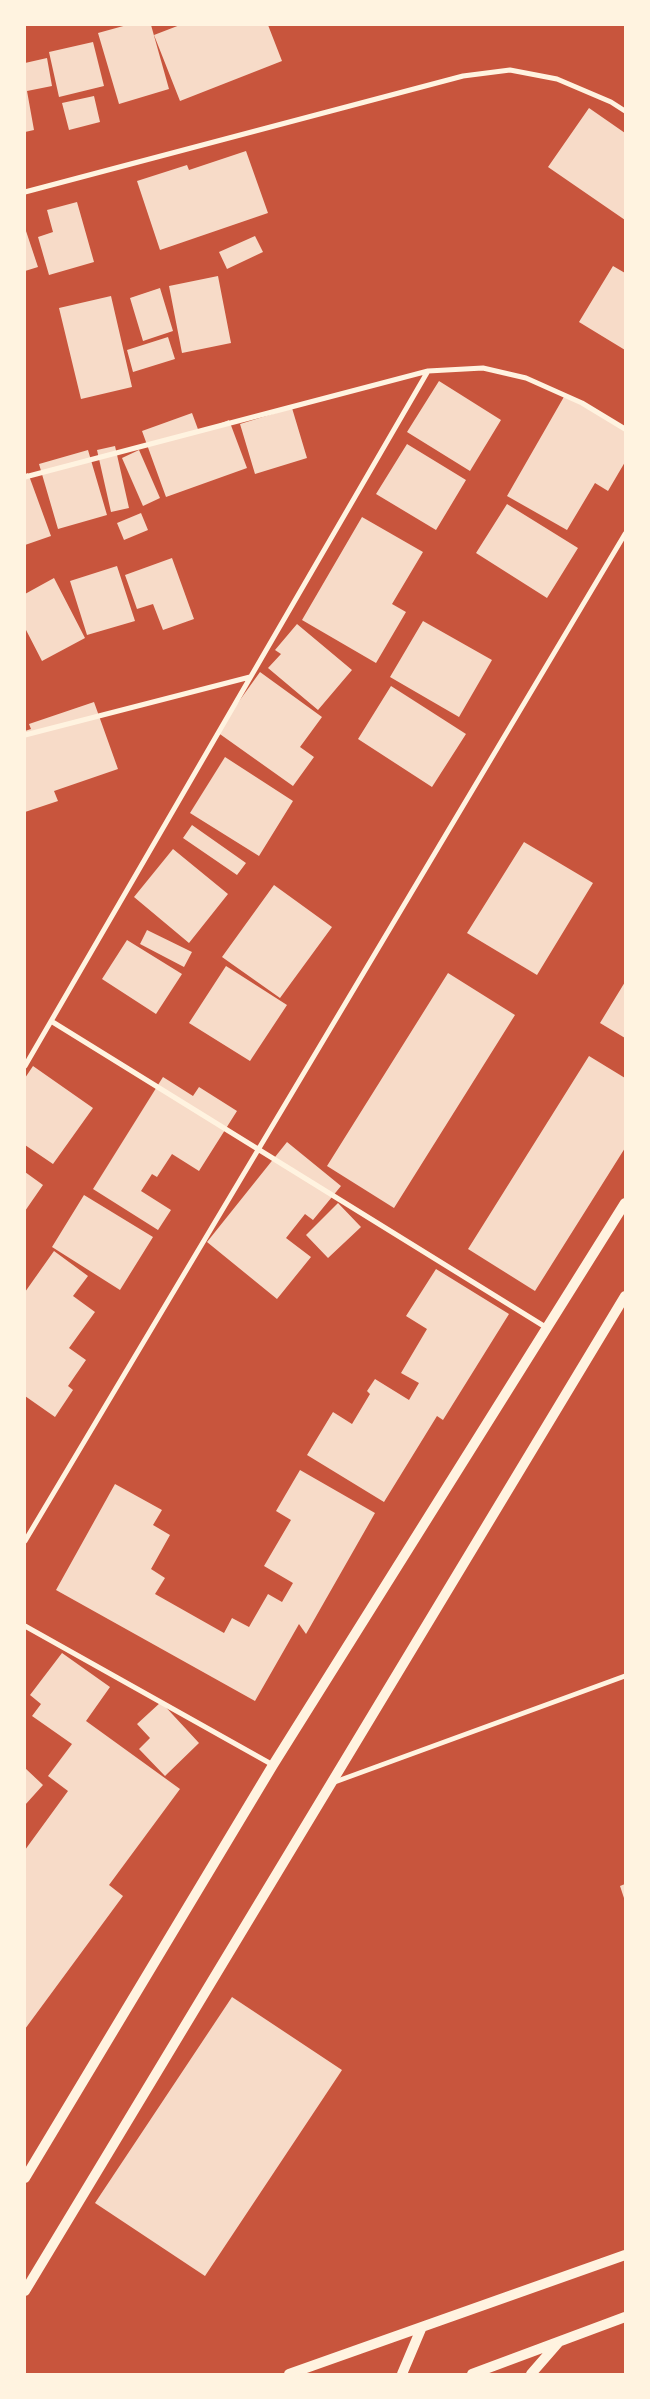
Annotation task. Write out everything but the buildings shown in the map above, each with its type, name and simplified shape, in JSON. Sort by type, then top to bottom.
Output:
[{"type":"main road","points":[[25,2178],[273,1765],[625,1203]]},
{"type":"main road","points":[[25,2291],[625,1296]]},
{"type":"main road","points":[[289,2374],[421,2329],[625,2255]]},
{"type":"main road","points":[[472,2374],[625,2317]]},
{"type":"main road","points":[[402,2374],[421,2329]]},
{"type":"main road","points":[[530,2374],[560,2340]]},
{"type":"street","points":[[25,192],[463,76],[510,70],[556,78],[625,111]]},
{"type":"street","points":[[25,476],[428,371],[483,368],[526,378],[582,403],[625,429]]},
{"type":"street","points":[[25,1066],[428,371]]},
{"type":"street","points":[[25,1541],[625,534]]},
{"type":"street","points":[[25,735],[250,678]]},
{"type":"street","points":[[51,1021],[547,1328]]},
{"type":"street","points":[[25,1626],[273,1765]]},
{"type":"street","points":[[331,1783],[625,1676]]}]
